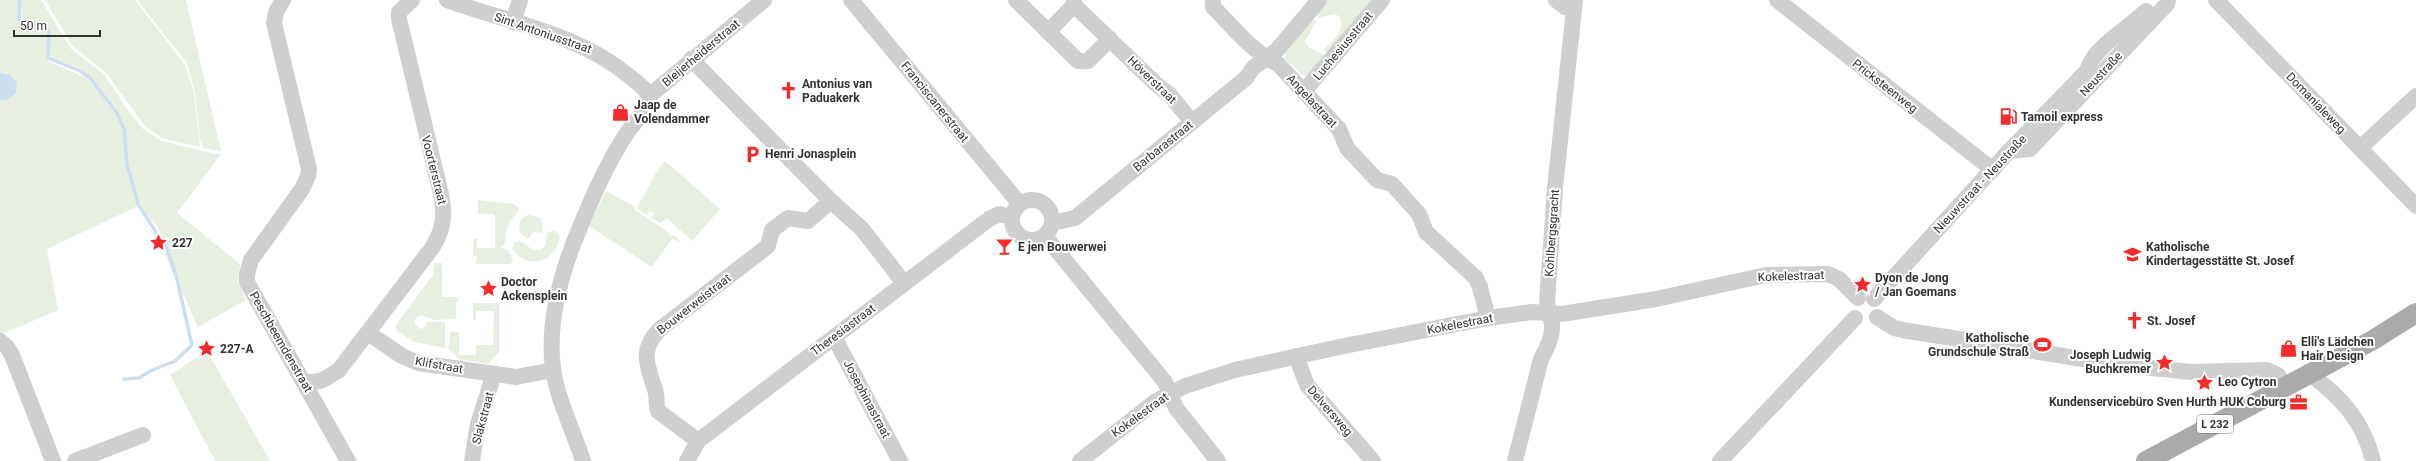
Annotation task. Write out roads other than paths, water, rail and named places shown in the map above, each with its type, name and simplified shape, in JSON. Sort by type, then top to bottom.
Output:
[{"type":"main road","name":"L 232","points":[[2146,461],[2373,340],[2416,313]]},
{"type":"street","name":"Peschbeemdenstraat","points":[[283,0],[276,12],[274,23],[309,169],[308,176],[302,189],[251,260],[247,274],[247,282],[348,461]]},
{"type":"street","name":"Voorterstraat","points":[[303,381],[313,384],[322,382],[339,370],[368,334],[432,248],[438,239],[445,215],[399,19],[399,12],[412,0]]},
{"type":"street","name":"Sint Antoniusstraat","points":[[447,0],[564,38],[599,54],[643,87],[648,97]]},
{"type":"street","points":[[512,22],[520,0]]},
{"type":"street","name":"Bleijerheiderstraat","points":[[554,370],[552,354],[554,327],[561,286],[574,243],[626,134],[645,108],[648,97],[666,83],[691,59],[764,0]]},
{"type":"street","name":"Franciscanerstraat","points":[[851,0],[1015,210]]},
{"type":"street","points":[[1016,0],[1078,61],[1088,60],[1110,39]]},
{"type":"street","name":"Angelastraat","points":[[1212,0],[1213,7],[1250,45],[1268,59],[1278,64],[1304,91],[1339,130],[1347,148],[1377,180],[1392,184],[1419,214],[1426,232],[1476,278],[1480,287],[1488,318]]},
{"type":"street","points":[[1268,59],[1319,0]]},
{"type":"street","name":"Luchesiusstraat","points":[[1304,91],[1382,0]]},
{"type":"street","points":[[1556,0],[1565,7],[1574,4]]},
{"type":"street","name":"Pricksteenweg","points":[[1777,0],[1993,170]]},
{"type":"street","name":"Nieuwstraat - Neustraße","points":[[1866,298],[1993,170],[2009,151],[2087,71],[2089,62],[2119,31],[2131,26],[2157,0]]},
{"type":"street","name":"Neustraße","points":[[2009,151],[2030,149],[2167,4],[2168,0]]},
{"type":"street","name":"Domanialeweg","points":[[2216,0],[2416,206]]},
{"type":"street","name":"Höverstraat","points":[[1048,32],[1074,2],[1156,84],[1170,95],[1192,122]]},
{"type":"street","name":"Kohlbergsgracht","points":[[1515,461],[1541,359],[1546,350],[1552,325],[1548,313],[1555,188],[1574,4]]},
{"type":"street","points":[[691,59],[831,202],[862,229],[904,284]]},
{"type":"street","name":"Barbarastraat","points":[[1049,229],[1076,218],[1246,78],[1253,68],[1268,59]]},
{"type":"street","points":[[2360,148],[2416,96]]},
{"type":"street","points":[[1049,229],[1035,241],[1025,239],[1013,227],[1015,210],[1024,200],[1036,200],[1050,211],[1049,229],[1165,382],[1176,408],[1218,461]]},
{"type":"street","name":"Bouwerweistraat","points":[[698,441],[658,411],[658,400],[646,359],[649,342],[660,329],[768,246],[772,230],[788,218],[808,221],[831,202]]},
{"type":"street","name":"Theresiastraat","points":[[687,461],[698,441],[993,216],[1015,210]]},
{"type":"street","name":"Kokelestraat","points":[[1080,461],[1156,400],[1170,392],[1212,376],[1296,356],[1488,318],[1532,312],[1562,314],[1656,299],[1766,275],[1828,274],[1839,279],[1866,298]]},
{"type":"street","points":[[1866,298],[1879,306],[1877,316],[1872,321],[1866,323],[1854,318],[1852,306],[1866,298]]},
{"type":"street","points":[[1877,316],[1894,328],[1902,330],[2114,364],[2191,372],[2267,370],[2278,375],[2284,387]]},
{"type":"street","points":[[1718,460],[1854,318]]},
{"type":"street","name":"Klifstraat","points":[[368,334],[402,356],[418,363],[494,374]]},
{"type":"street","name":"Josephinastraat","points":[[834,337],[900,461]]},
{"type":"street","points":[[1,341],[12,355],[53,461]]},
{"type":"street","name":"Delversweg","points":[[1296,356],[1307,385],[1373,461]]},
{"type":"street","points":[[494,374],[516,377],[554,370],[557,388],[583,461]]},
{"type":"street","name":"Slakstraat","points":[[472,461],[478,424],[494,374]]},
{"type":"street","points":[[2310,374],[2335,394],[2356,417],[2373,461]]},
{"type":"street","points":[[75,461],[143,435]]},
{"type":"water","points":[[0,73],[10,75],[17,83],[16,93],[7,100],[0,100]]},
{"type":"waterway","points":[[20,0],[19,18],[22,24],[49,31],[48,58],[80,71],[89,77],[116,111],[124,129],[127,165],[139,206],[167,249],[177,279],[192,345],[175,361],[150,371],[139,378],[124,379]]},
{"type":"place","name":"Antonius van Paduakerk","points":[[789,91]]},
{"type":"place","name":"Jaap de Volendammer","points":[[621,112]]},
{"type":"place","name":"Tamoil express","points":[[2008,117]]},
{"type":"place","name":"Henri Jonasplein","points":[[752,154]]},
{"type":"place","name":"227","points":[[159,243]]},
{"type":"place","name":"E jen Bouwerwei","points":[[1005,247]]},
{"type":"place","name":"Katholische Kindertagesstätte St. Josef","points":[[2133,254]]},
{"type":"place","name":"Dyon de Jong / Jan Goemans","points":[[1862,285]]},
{"type":"place","name":"Doctor Ackensplein","points":[[488,289]]},
{"type":"place","name":"St. Josef","points":[[2134,321]]},
{"type":"place","name":"Katholische Grundschule Straß","points":[[2042,345]]},
{"type":"place","name":"227-A","points":[[207,349]]},
{"type":"place","name":"Elli's Lädchen Hair Design","points":[[2288,349]]},
{"type":"place","name":"Joseph Ludwig Buchkremer","points":[[2164,362]]},
{"type":"place","name":"Leo Cytron","points":[[2205,382]]},
{"type":"place","name":"Kundenservicebüro Sven Hurth HUK Coburg","points":[[2299,402]]}]
